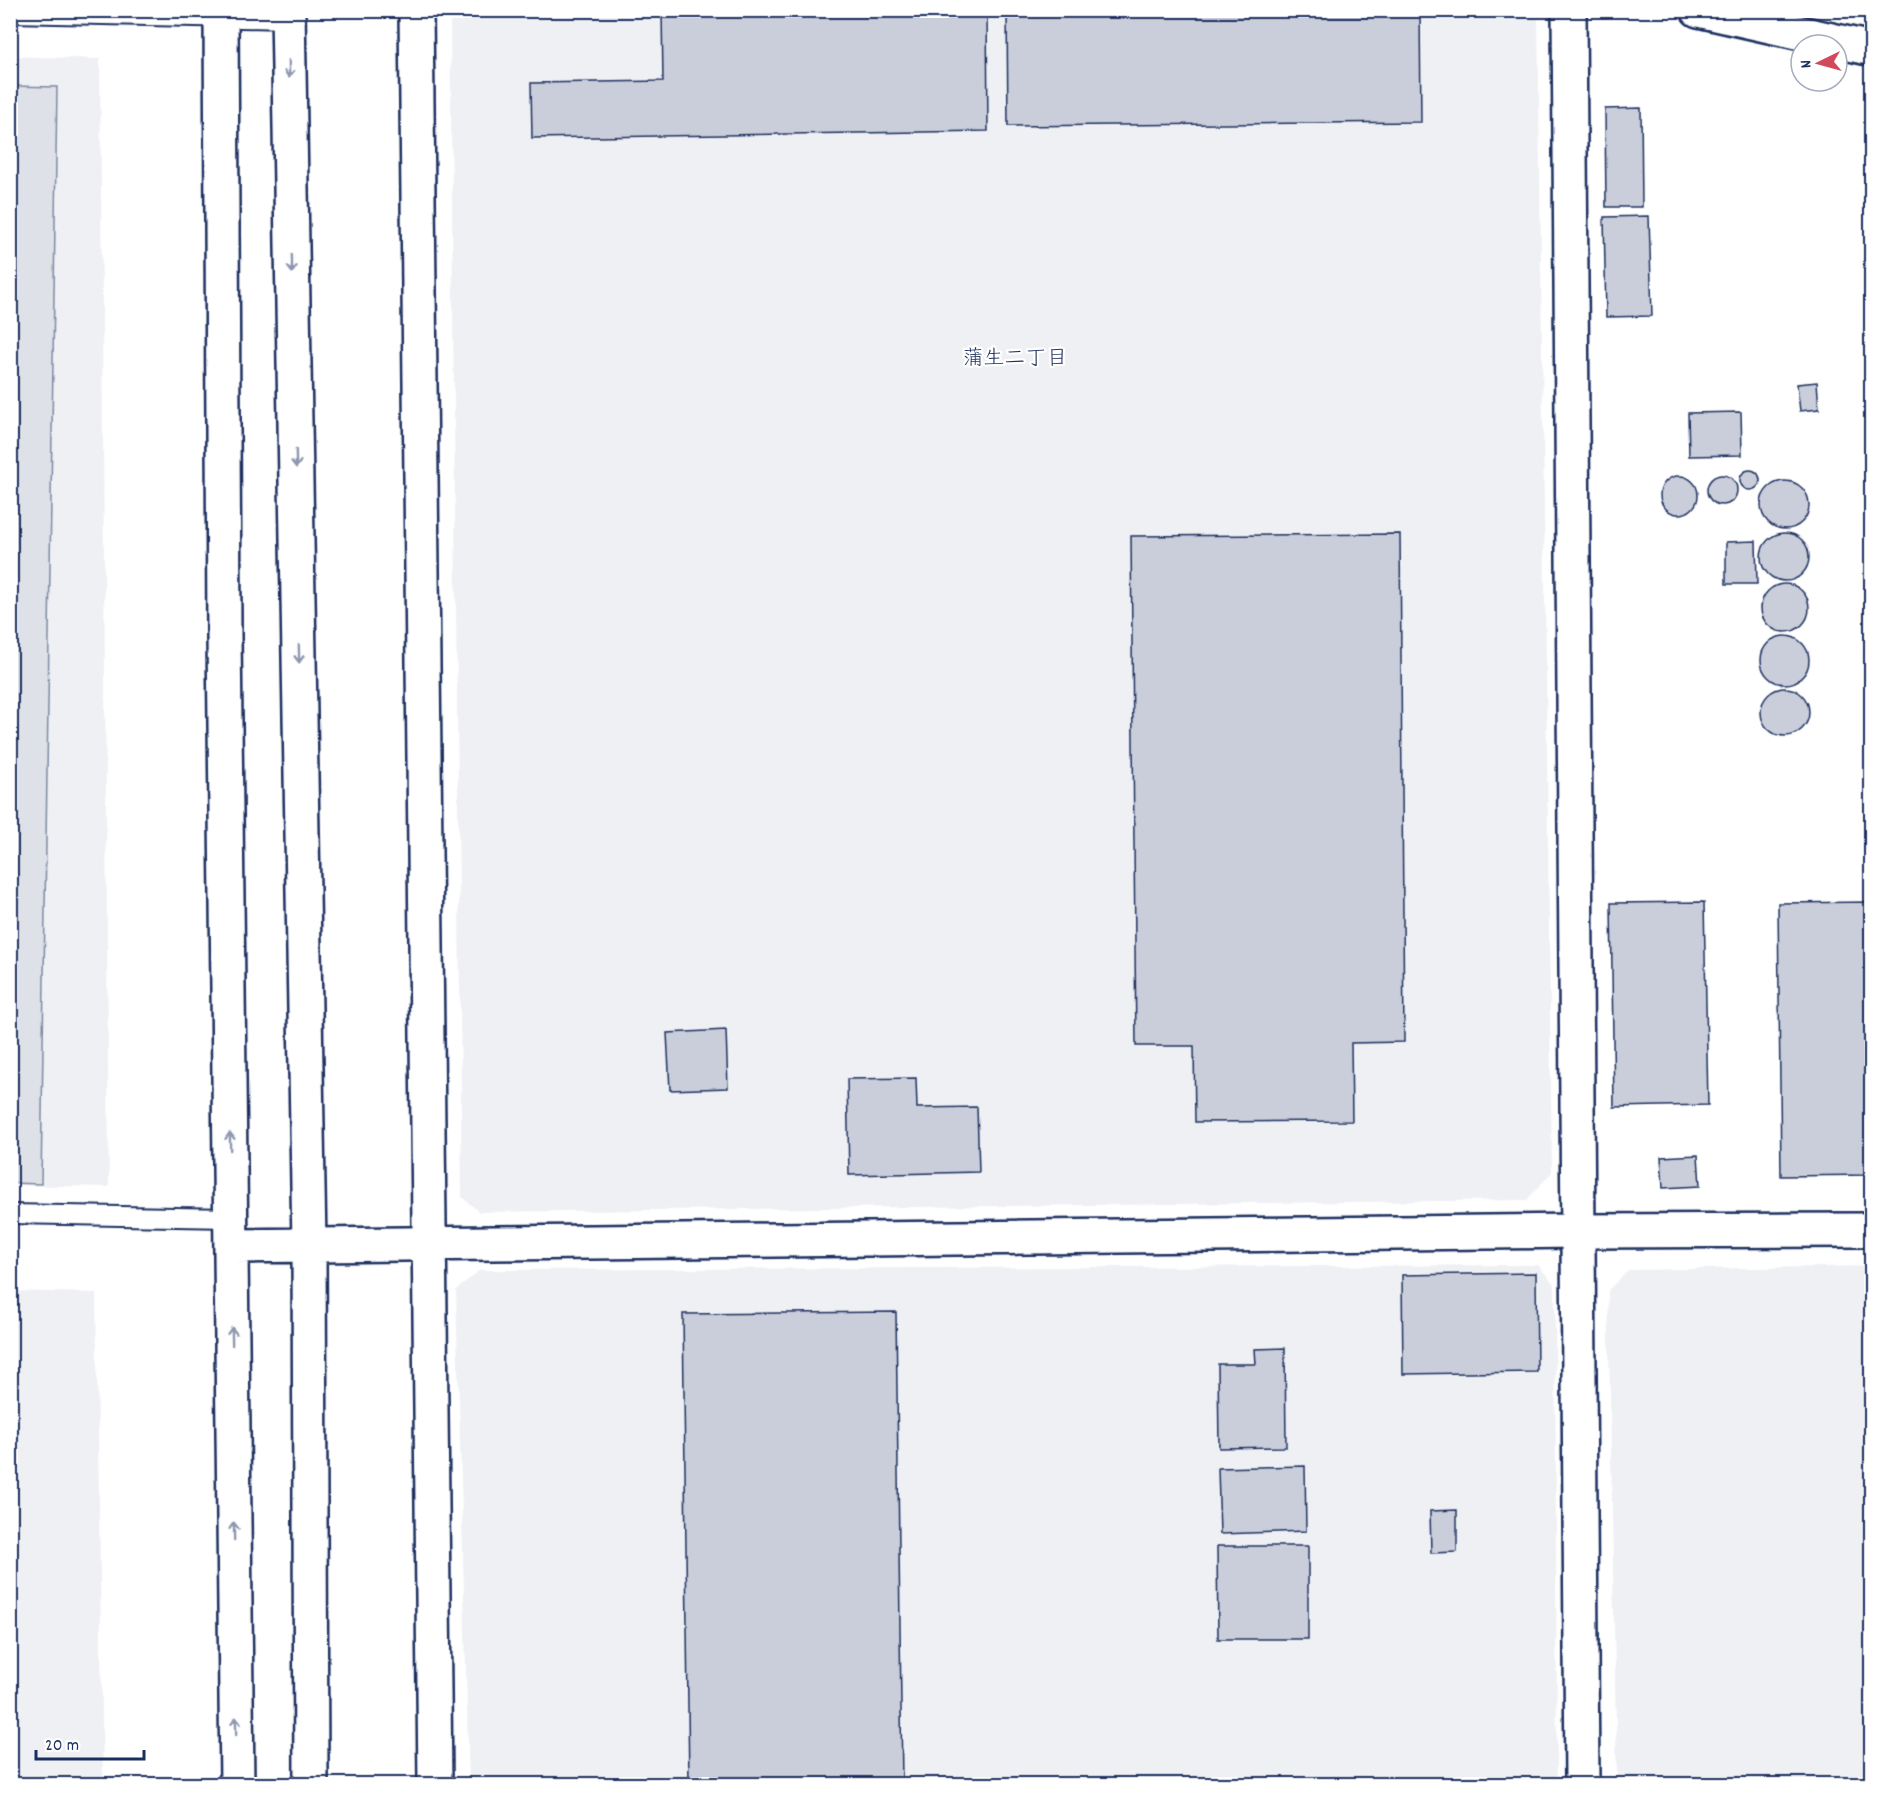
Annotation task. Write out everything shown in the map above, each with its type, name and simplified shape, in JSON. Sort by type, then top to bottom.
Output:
[{"type":"street","points":[[416,10],[435,1785]]},
{"type":"street","points":[[1569,10],[1582,1785]]},
{"type":"street","points":[[1698,10],[1872,48]]},
{"type":"street","points":[[221,14],[224,635],[237,1785]]},
{"type":"street","points":[[288,15],[309,1245],[311,1785]]},
{"type":"street","points":[[231,1232],[309,1245],[430,1242],[1872,1230]]},
{"type":"lane","points":[[10,13],[288,15]]},
{"type":"lane","points":[[10,1214],[231,1232]]},
{"type":"shaded area","points":[[450,11],[1538,11],[1552,1172],[1527,1200],[479,1212],[462,1197]]},
{"type":"shaded area","points":[[11,56],[100,59],[109,1187],[11,1185]]},
{"type":"shaded area","points":[[10,86],[57,87],[41,1184],[10,1183]]},
{"type":"shaded area","points":[[1538,1265],[1555,1285],[1557,1784],[469,1784],[456,1290],[480,1270]]},
{"type":"shaded area","points":[[1871,1266],[1871,1784],[1617,1784],[1608,1290],[1629,1270]]},
{"type":"shaded area","points":[[11,1291],[96,1293],[103,1784],[11,1784]]},
{"type":"building","points":[[662,10],[987,10],[988,131],[532,138],[531,83],[663,81]]},
{"type":"building","points":[[1007,10],[1420,10],[1421,122],[1008,126]]},
{"type":"building","points":[[1641,108],[1642,207],[1606,207],[1605,109]]},
{"type":"building","points":[[1649,216],[1652,316],[1606,317],[1604,217]]},
{"type":"building","points":[[1817,382],[1819,409],[1800,411],[1797,384]]},
{"type":"building","points":[[1741,412],[1742,455],[1689,456],[1688,413]]},
{"type":"building","points":[[1746,470],[1754,470],[1760,476],[1760,484],[1754,490],[1746,490],[1740,484],[1740,476]]},
{"type":"building","points":[[1722,475],[1733,479],[1737,490],[1733,501],[1722,505],[1711,501],[1707,490],[1711,479]]},
{"type":"building","points":[[1679,476],[1693,481],[1698,495],[1693,509],[1679,514],[1665,509],[1660,495],[1665,481]]},
{"type":"building","points":[[1780,481],[1790,481],[1802,488],[1809,500],[1809,510],[1802,522],[1790,529],[1780,529],[1765,518],[1761,510],[1761,500],[1772,485]]},
{"type":"building","points":[[1780,533],[1790,533],[1802,540],[1809,552],[1809,562],[1802,574],[1790,581],[1780,581],[1765,570],[1761,562],[1761,552],[1772,537]]},
{"type":"building","points":[[1400,534],[1404,1042],[1351,1043],[1352,1121],[1195,1122],[1194,1046],[1136,1046],[1131,536]]},
{"type":"building","points":[[1756,541],[1757,584],[1726,584],[1726,542]]},
{"type":"building","points":[[1780,584],[1790,584],[1802,591],[1809,603],[1809,613],[1802,625],[1790,632],[1780,632],[1765,621],[1761,613],[1761,603],[1772,588]]},
{"type":"building","points":[[1780,636],[1790,636],[1802,643],[1809,655],[1809,665],[1802,677],[1790,684],[1780,684],[1765,673],[1761,665],[1761,655],[1772,640]]},
{"type":"building","points":[[1780,688],[1790,688],[1802,695],[1809,707],[1809,717],[1802,729],[1790,736],[1780,736],[1765,725],[1761,717],[1761,707],[1772,692]]},
{"type":"building","points":[[1704,902],[1708,1105],[1614,1107],[1611,903]]},
{"type":"building","points":[[1872,902],[1872,1175],[1781,1176],[1778,903]]},
{"type":"building","points":[[726,1030],[728,1088],[670,1090],[667,1033]]},
{"type":"building","points":[[916,1078],[917,1108],[977,1107],[979,1172],[849,1175],[847,1079]]},
{"type":"building","points":[[1698,1155],[1700,1186],[1663,1188],[1661,1157]]},
{"type":"building","points":[[1536,1273],[1537,1372],[1403,1374],[1402,1275]]},
{"type":"building","points":[[896,1312],[902,1784],[689,1784],[683,1314]]},
{"type":"building","points":[[1285,1348],[1286,1447],[1219,1448],[1218,1364],[1256,1364],[1255,1349]]},
{"type":"building","points":[[1305,1466],[1306,1531],[1220,1534],[1218,1468]]},
{"type":"building","points":[[1457,1510],[1457,1552],[1431,1553],[1430,1511]]},
{"type":"building","points":[[1217,1546],[1308,1546],[1308,1639],[1218,1639]]},
{"type":"district","name":"蒲生二丁目","points":[[1015,357]]}]
